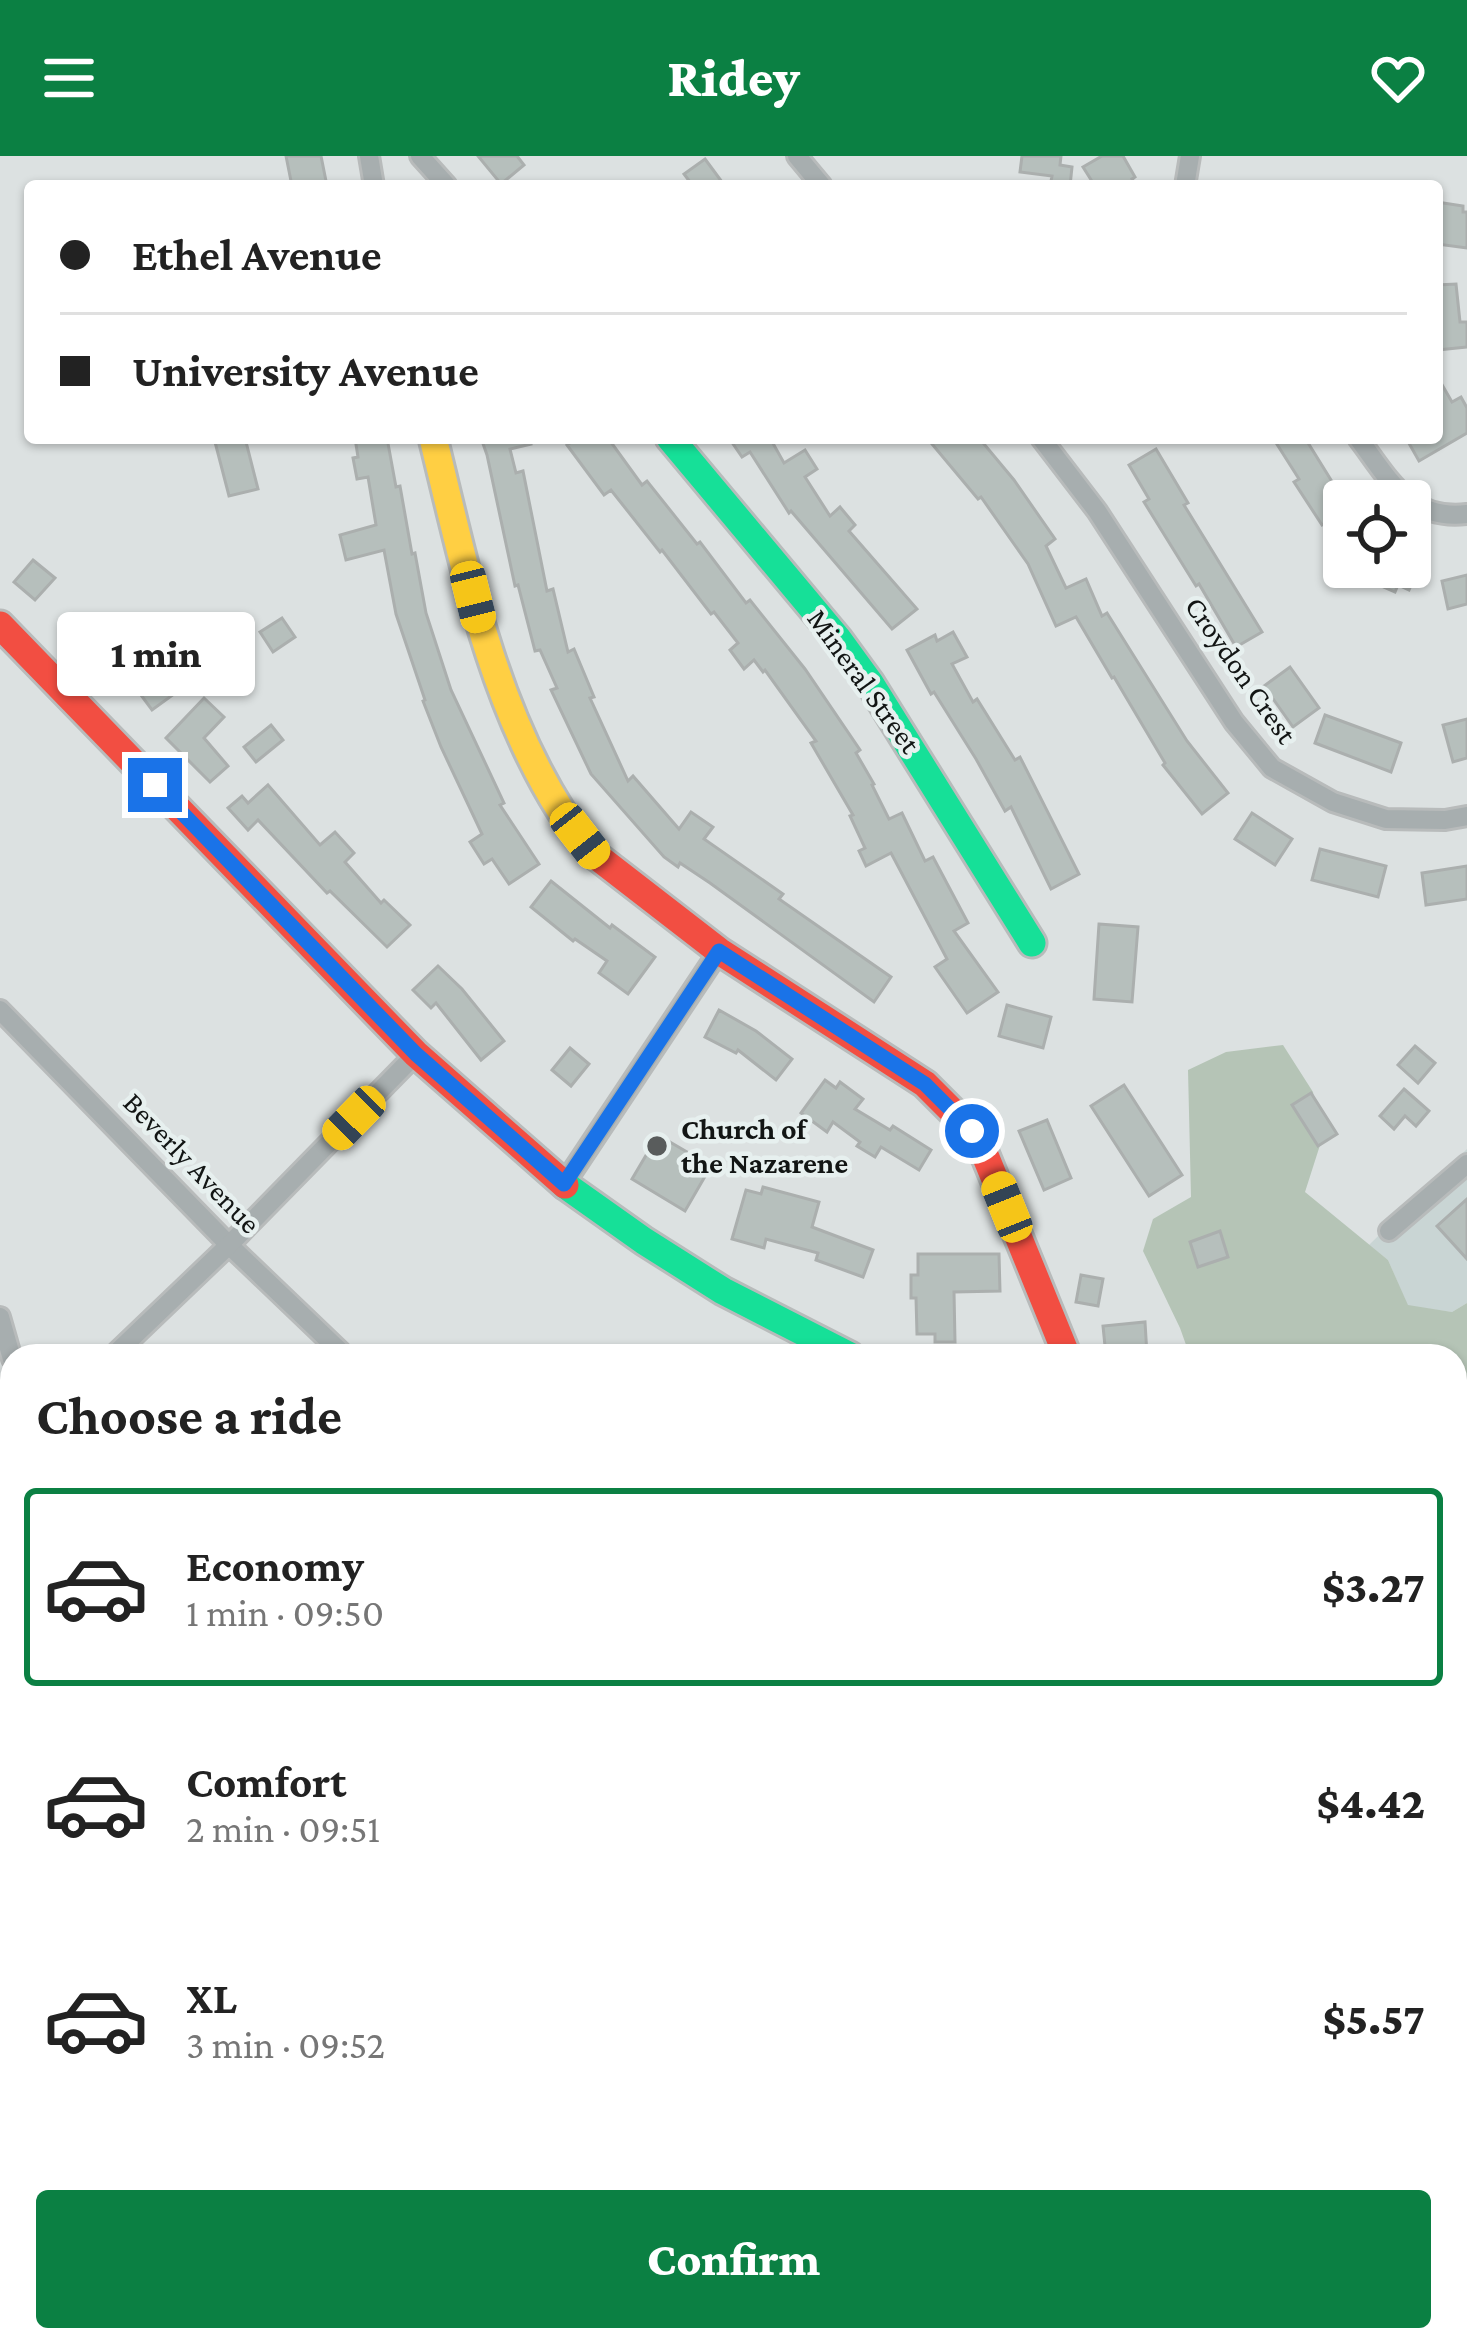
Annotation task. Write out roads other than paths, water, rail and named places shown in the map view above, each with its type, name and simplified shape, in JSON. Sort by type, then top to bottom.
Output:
[{"type":"street","points":[[420,156],[442,180]]},
{"type":"street","points":[[797,156],[817,180]]},
{"type":"street","points":[[435,444],[483,637],[532,759],[562,813],[598,859],[719,951],[925,1084],[972,1131],[1062,1344]]},
{"type":"street","name":"Mineral Street","points":[[675,444],[838,638],[902,730],[1032,943]]},
{"type":"street","name":"Croydon Crest","points":[[1046,444],[1097,511],[1234,722],[1272,768],[1334,802],[1386,819],[1467,816]]},
{"type":"street","points":[[1362,444],[1401,496],[1442,517],[1467,514]]},
{"type":"street","points":[[0,626],[416,1054],[564,1184],[723,1291],[827,1344]]},
{"type":"street","points":[[564,1184],[719,951]]},
{"type":"street","name":"Beverly Avenue","points":[[0,1010],[332,1344]]},
{"type":"street","points":[[126,1344],[416,1054]]},
{"type":"street","points":[[1389,1232],[1467,1164]]},
{"type":"place","name":"Church of the Nazarene","points":[[657,1146]]}]
